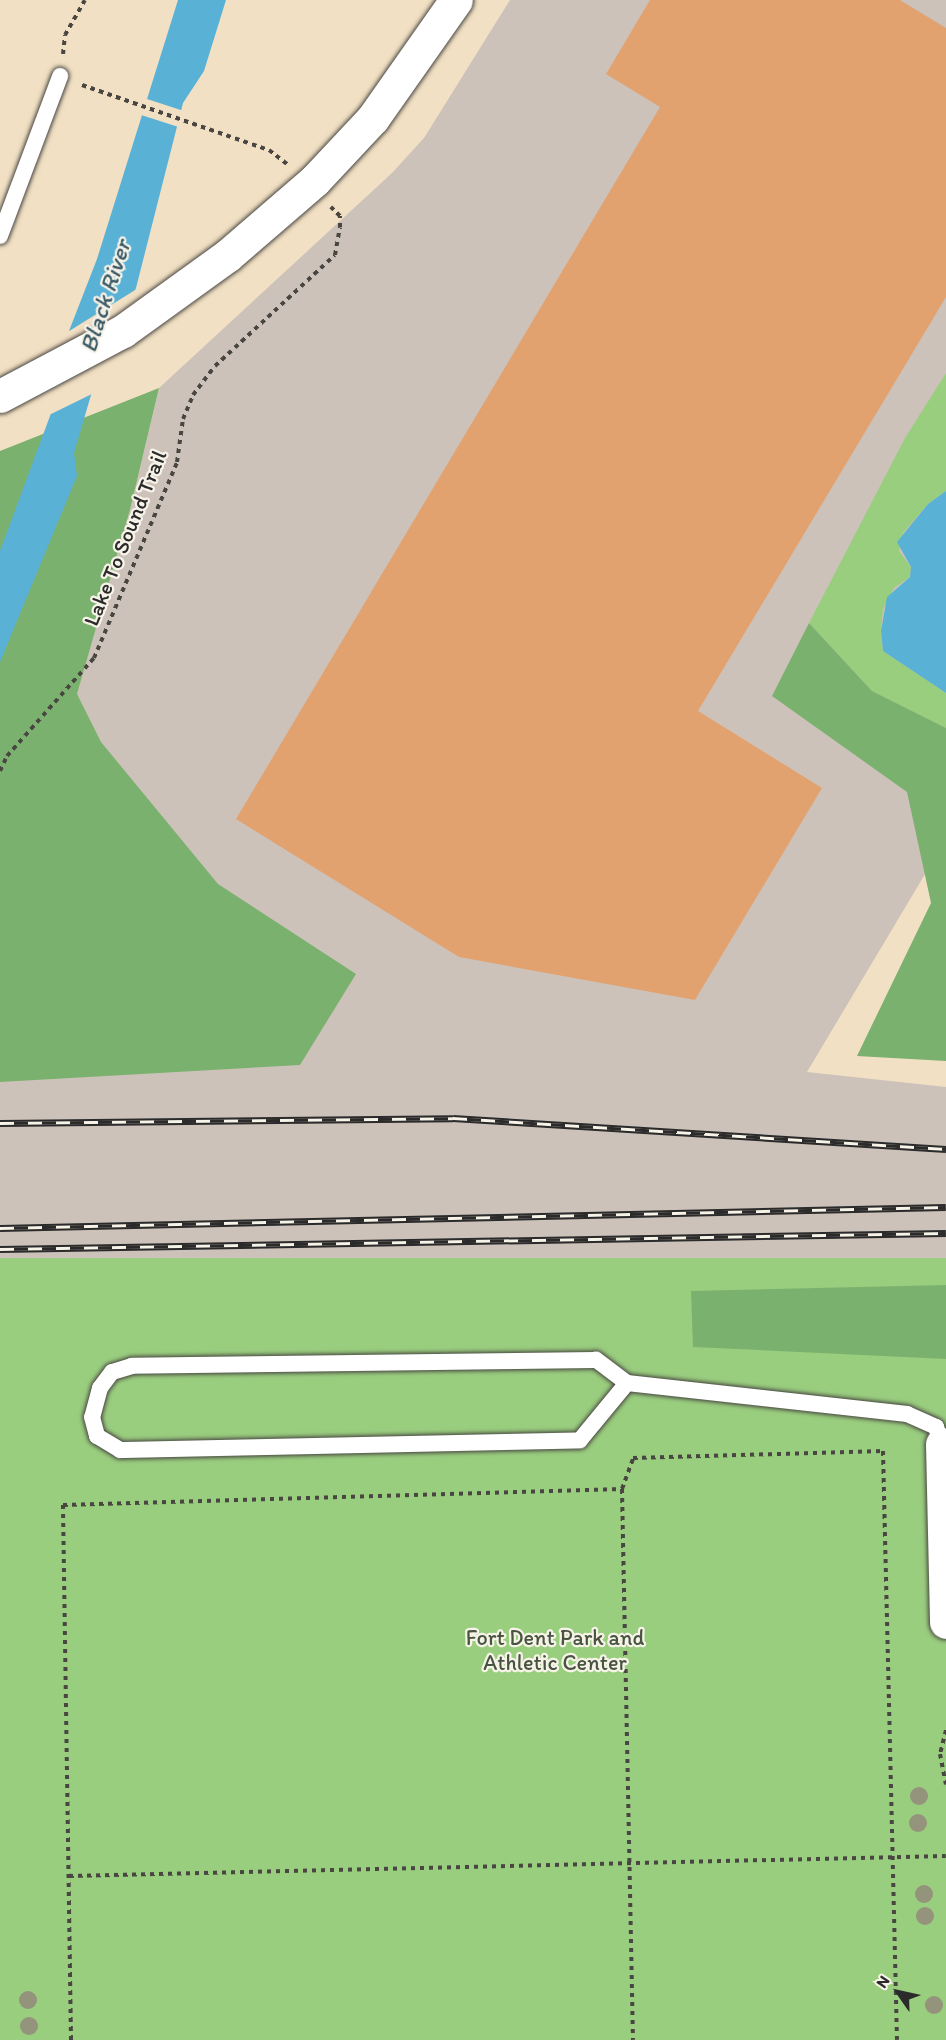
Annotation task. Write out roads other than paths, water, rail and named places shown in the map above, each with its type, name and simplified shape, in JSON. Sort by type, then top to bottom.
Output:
[{"type":"street","points":[[0,396],[83,354],[180,292],[315,180],[366,126],[456,0]]},
{"type":"street","points":[[942,1444],[946,1622]]},
{"type":"lane","points":[[0,236],[60,76]]},
{"type":"lane","points":[[627,1383],[580,1440],[120,1450],[97,1437],[92,1417],[100,1388],[112,1372],[132,1366],[596,1360],[627,1383],[907,1414],[936,1427],[942,1444]]},
{"type":"water","name":"Black River","points":[[178,0],[226,0],[204,71],[183,103],[136,288],[91,395],[74,453],[77,476],[0,662],[0,551],[50,416],[69,331],[97,259]]},
{"type":"water","points":[[946,491],[946,693],[883,651],[881,631],[887,597],[910,577],[911,567],[897,542],[928,504]]},
{"type":"railway","points":[[0,1123],[453,1118],[946,1149]]},
{"type":"railway","points":[[0,1228],[946,1207]]},
{"type":"railway","points":[[0,1249],[946,1233]]},
{"type":"park label","name":"Fort Dent Park and Athletic Center","points":[[555,1650]]}]
